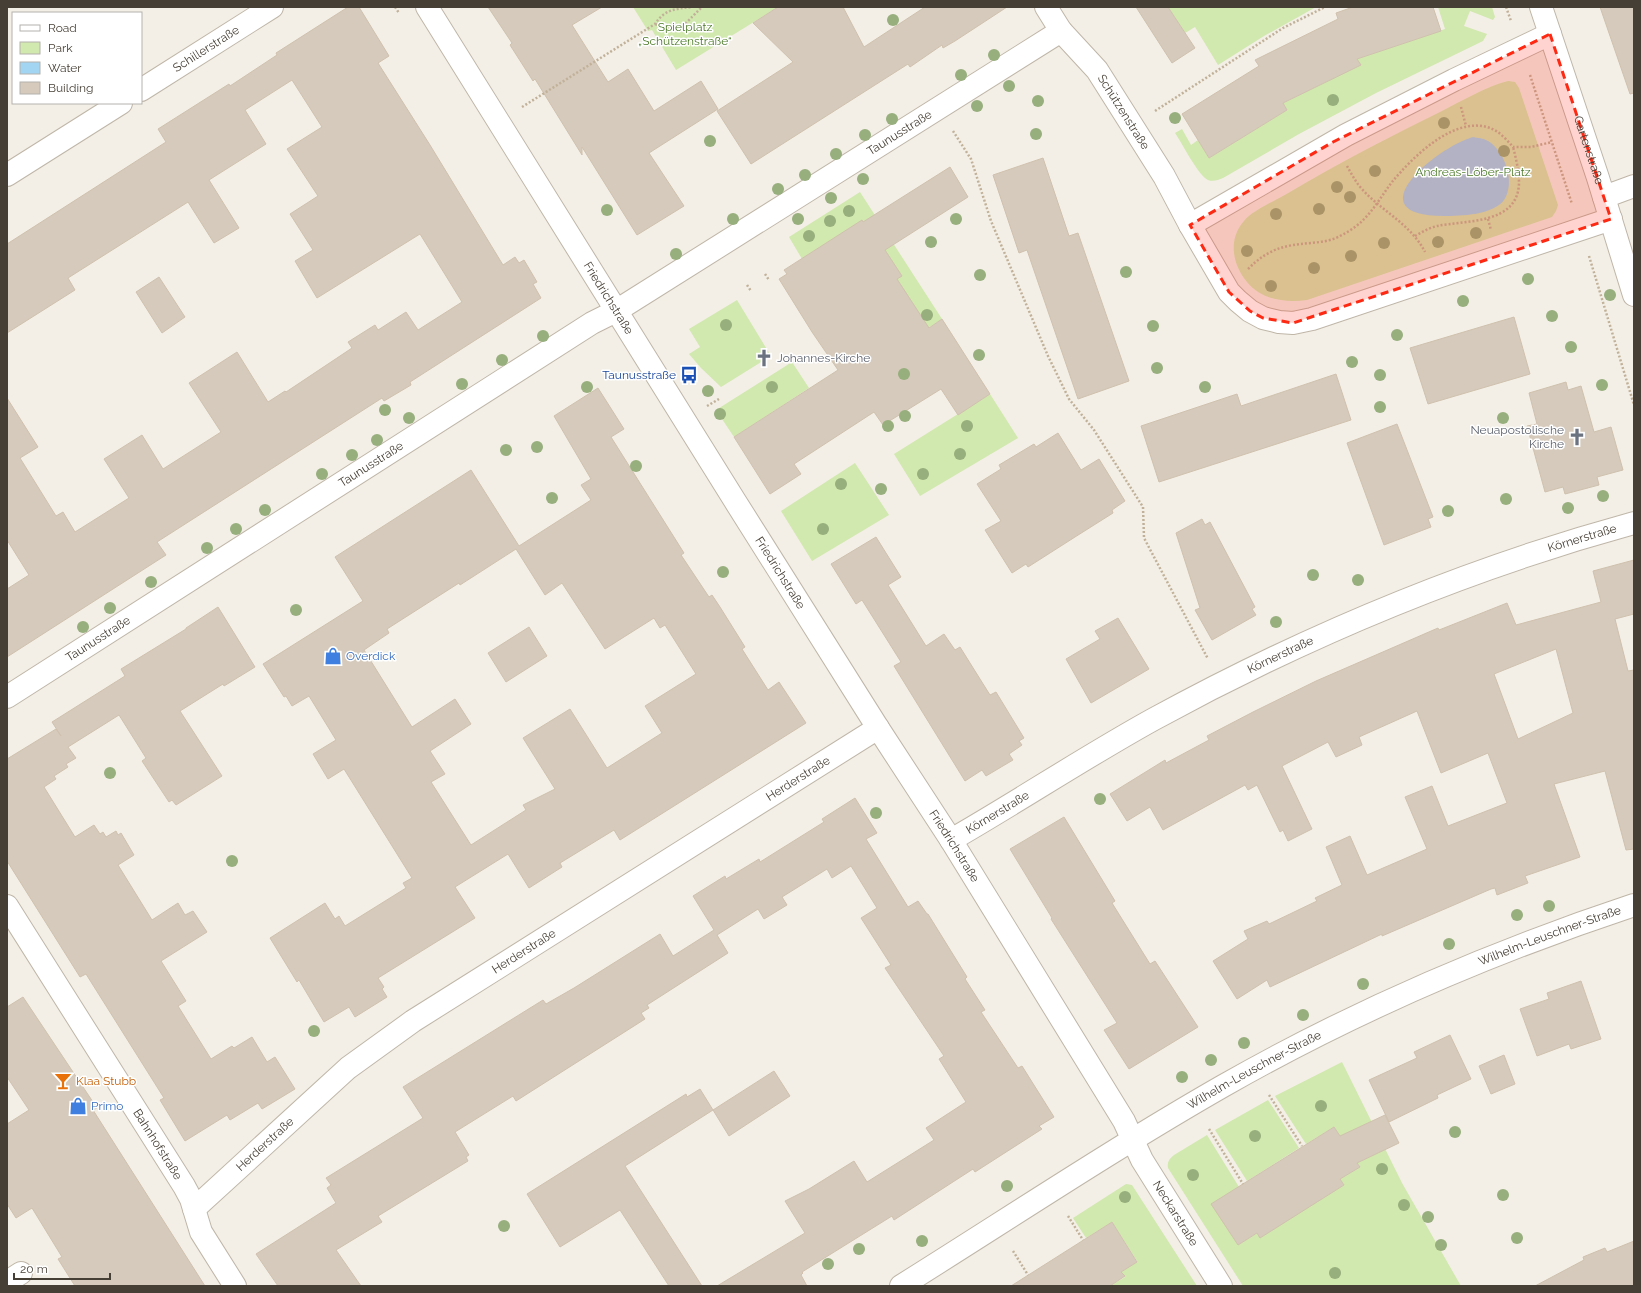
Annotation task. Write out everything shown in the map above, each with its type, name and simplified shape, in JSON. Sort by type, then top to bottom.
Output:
[{"type":"street","name":"Schillerstraße","points":[[142,89],[272,7]]},
{"type":"street","name":"Friedrichstraße","points":[[426,7],[878,728],[951,840],[1124,1121],[1133,1140]]},
{"type":"street","name":"Schützenstraße","points":[[1046,7],[1061,31],[1097,70],[1164,176],[1190,225]]},
{"type":"street","name":"Gartenstraße","points":[[1541,7],[1604,197],[1634,295]]},
{"type":"street","name":"Taunusstraße","points":[[7,697],[592,323],[616,311],[1061,31]]},
{"type":"street","points":[[1550,34],[1339,138],[1190,225],[1229,292],[1238,301],[1250,311],[1263,318],[1279,322],[1293,323],[1312,319],[1611,219]]},
{"type":"street","points":[[7,175],[119,104]]},
{"type":"street","points":[[1604,197],[1634,186]]},
{"type":"street","name":"Körnerstraße","points":[[951,840],[1080,761],[1234,677],[1303,643],[1374,612],[1484,570],[1544,549],[1634,523]]},
{"type":"street","name":"Herderstraße","points":[[194,1209],[348,1068],[384,1041],[420,1016],[878,728]]},
{"type":"street","name":"Wilhelm-Leuschner-Straße","points":[[901,1286],[1133,1140],[1224,1085],[1328,1030],[1414,990],[1499,954],[1634,905]]},
{"type":"street","name":"Bahnhofstraße","points":[[7,906],[184,1186],[194,1209],[201,1232],[235,1286]]},
{"type":"street","name":"Neckarstraße","points":[[1133,1140],[1142,1160],[1221,1286]]},
{"type":"path","points":[[519,108],[655,24],[661,15],[670,10],[692,7]]},
{"type":"path","points":[[655,24],[671,29],[678,28],[702,7]]},
{"type":"path","points":[[1154,112],[1283,28],[1325,7]]},
{"type":"path","points":[[1506,7],[1509,15]]},
{"type":"path","points":[[1530,74],[1571,202]]},
{"type":"path","points":[[1461,105],[1466,126]]},
{"type":"path","points":[[1246,272],[1255,262],[1276,249],[1292,244],[1336,239],[1363,220],[1402,171],[1430,145],[1443,136],[1466,126],[1479,126],[1490,128],[1507,140],[1513,147],[1519,183],[1512,204],[1505,211],[1488,219],[1437,226],[1426,229],[1415,236]]},
{"type":"path","points":[[952,129],[971,159],[991,221],[1048,356],[1069,400],[1094,430],[1143,507],[1144,538],[1210,664]]},
{"type":"path","points":[[1513,147],[1531,147],[1552,142]]},
{"type":"path","points":[[1346,164],[1361,188],[1415,236],[1428,258]]},
{"type":"path","points":[[1590,259],[1634,405]]},
{"type":"path","points":[[765,274],[769,280]]},
{"type":"path","points":[[747,285],[751,291]]},
{"type":"path","points":[[707,406],[719,399]]},
{"type":"path","points":[[1269,1095],[1302,1146]]},
{"type":"path","points":[[1209,1129],[1243,1184]]},
{"type":"path","points":[[1068,1216],[1083,1240]]},
{"type":"path","points":[[1013,1251],[1028,1275]]},
{"type":"highlighted area","points":[[1550,34],[1611,219],[1293,323],[1263,318],[1250,311],[1229,292],[1190,225],[1333,142]]},
{"type":"green space","name":"Spielplatz „Schützenstraße“","points":[[633,7],[778,7],[676,70],[652,30],[648,31]]},
{"type":"green space","points":[[1168,7],[1316,7],[1264,36],[1218,65],[1195,27],[1185,33]]},
{"type":"green space","points":[[1438,7],[1492,7],[1495,17],[1493,20],[1470,11],[1464,26],[1487,34],[1483,41],[1376,93],[1299,134],[1223,178],[1212,181],[1204,177],[1195,166],[1175,133],[1182,129],[1191,145],[1198,140],[1209,158],[1287,110],[1283,103],[1360,65],[1357,59],[1445,29]]},
{"type":"green space","name":"Andreas-Löber-Platz","points":[[1508,81],[1515,82],[1519,88],[1558,205],[1552,217],[1307,300],[1290,301],[1274,299],[1260,293],[1247,282],[1235,260],[1234,243],[1239,228],[1253,213],[1383,141],[1474,95]]},
{"type":"green space","points":[[860,192],[942,319],[912,339],[802,259],[789,237]]},
{"type":"green space","points":[[737,300],[771,356],[721,387],[689,354],[700,347],[689,329]]},
{"type":"green space","points":[[792,362],[809,388],[734,437],[716,410]]},
{"type":"green space","points":[[990,394],[1018,438],[920,496],[894,454]]},
{"type":"green space","points":[[855,463],[889,515],[812,561],[781,511]]},
{"type":"green space","points":[[1342,1062],[1402,1183],[1461,1286],[1243,1286],[1168,1168],[1168,1162],[1172,1156],[1207,1135],[1239,1187],[1212,1204],[1238,1245],[1344,1185],[1340,1179],[1360,1167],[1334,1127],[1306,1144],[1275,1096]]},
{"type":"green space","points":[[1268,1100],[1299,1148],[1247,1181],[1215,1130]]},
{"type":"green space","points":[[1126,1184],[1132,1185],[1197,1286],[1110,1286],[1125,1277],[1121,1272],[1137,1261],[1112,1222],[1086,1238],[1073,1218]]},
{"type":"water","points":[[1473,137],[1488,141],[1494,146],[1504,160],[1509,176],[1509,185],[1504,200],[1499,205],[1485,212],[1476,214],[1444,216],[1418,213],[1405,205],[1404,194],[1410,181],[1423,167],[1440,154]]},
{"type":"building","points":[[348,7],[359,7],[389,56],[378,63],[503,265],[515,257],[519,263],[524,260],[537,282],[533,284],[541,298],[410,382],[411,385],[384,401],[382,398],[157,542],[166,555],[7,657],[7,589],[29,575],[7,540],[7,398],[38,447],[20,458],[56,516],[63,512],[75,532],[129,498],[104,459],[142,435],[163,469],[221,432],[189,383],[237,352],[268,402],[285,391],[286,392],[352,348],[348,342],[375,325],[378,330],[406,312],[418,330],[462,302],[420,234],[317,298],[295,261],[313,250],[290,214],[318,196],[287,149],[322,127],[292,80],[245,110],[266,144],[209,180],[239,228],[214,243],[188,202],[68,278],[75,290],[7,333],[7,244],[166,142],[158,129],[229,84],[230,86],[277,55],[276,53]]},
{"type":"building","points":[[488,7],[602,7],[572,25],[608,82],[628,69],[654,111],[701,81],[718,109],[649,153],[684,206],[637,235],[582,147],[582,155],[535,79],[533,81],[510,45],[512,43]]},
{"type":"building","points":[[778,7],[843,7],[864,47],[925,7],[1007,7],[943,48],[942,45],[910,67],[908,64],[751,164],[717,111],[793,62],[753,23]]},
{"type":"building","points":[[1136,7],[1168,7],[1195,48],[1172,63]]},
{"type":"building","points":[[1353,7],[1433,7],[1441,31],[1357,59],[1361,65],[1283,103],[1287,110],[1209,158],[1182,114],[1259,66],[1255,60],[1338,19],[1336,13]]},
{"type":"building","points":[[1600,7],[1634,7],[1634,93],[1630,94]]},
{"type":"building","points":[[1043,158],[1069,236],[1078,233],[1129,381],[1078,399],[1027,250],[1019,253],[993,175]]},
{"type":"building","points":[[950,167],[968,197],[885,250],[902,276],[897,279],[929,328],[942,319],[990,394],[958,415],[941,389],[883,425],[874,412],[794,464],[801,474],[770,494],[734,437],[838,370],[779,279],[787,274],[784,270],[862,220],[863,222]]},
{"type":"building","points":[[159,277],[185,317],[162,333],[136,292]]},
{"type":"building","points":[[1514,317],[1530,374],[1428,404],[1410,348]]},
{"type":"building","points":[[1336,374],[1351,420],[1159,482],[1141,426],[1237,394],[1241,406]]},
{"type":"building","name":"Neuapostolische Kirche","points":[[1566,382],[1568,390],[1581,386],[1594,432],[1611,427],[1623,470],[1597,477],[1599,485],[1565,494],[1563,487],[1545,492],[1527,426],[1537,424],[1529,393]]},
{"type":"building","points":[[598,388],[624,429],[611,437],[684,553],[681,555],[709,597],[712,595],[720,607],[745,647],[742,649],[768,690],[779,682],[806,723],[620,840],[614,830],[560,863],[562,867],[529,888],[508,854],[455,887],[475,918],[378,978],[384,987],[382,989],[387,997],[355,1017],[349,1007],[324,1022],[299,980],[297,982],[270,938],[325,903],[335,919],[339,916],[345,926],[406,888],[403,883],[412,878],[344,769],[328,779],[313,754],[336,740],[309,696],[292,706],[286,696],[284,697],[263,664],[363,601],[335,557],[471,470],[519,546],[591,500],[581,485],[591,479],[554,416]],"holes":[[[516,549],[545,595],[562,583],[605,649],[654,618],[660,628],[665,625],[696,674],[645,706],[662,733],[607,768],[570,709],[523,738],[555,789],[523,805],[526,810],[471,845],[431,782],[445,774],[430,751],[471,724],[455,699],[412,727],[364,650],[389,633],[387,629]]]},
{"type":"building","points":[[1397,424],[1433,517],[1428,519],[1431,527],[1384,545],[1347,443]]},
{"type":"building","points":[[1058,433],[1081,470],[1099,459],[1125,501],[1112,510],[1113,513],[1028,567],[1026,564],[1012,573],[985,530],[1001,521],[977,484],[1001,469],[999,465],[1034,444],[1036,447]]},
{"type":"building","points":[[1202,519],[1205,525],[1210,522],[1255,607],[1252,609],[1256,615],[1212,640],[1195,610],[1200,608],[1176,533]]},
{"type":"building","points":[[876,537],[901,577],[888,585],[926,646],[944,634],[955,650],[960,647],[990,695],[996,692],[1024,738],[1019,741],[1022,745],[1009,754],[1013,760],[986,776],[982,770],[965,781],[894,666],[901,662],[862,600],[856,604],[831,564]]},
{"type":"building","points":[[1634,560],[1634,614],[1615,619],[1628,671],[1634,670],[1634,849],[1626,850],[1605,771],[1554,784],[1580,857],[1525,876],[1528,883],[1497,895],[1495,888],[1491,889],[1382,936],[1382,934],[1270,987],[1267,980],[1237,999],[1213,961],[1248,939],[1244,931],[1267,921],[1269,924],[1317,901],[1315,898],[1342,885],[1326,847],[1350,836],[1367,875],[1427,849],[1405,797],[1432,786],[1448,826],[1507,803],[1488,753],[1441,773],[1417,711],[1359,737],[1362,745],[1336,757],[1328,742],[1282,766],[1312,829],[1288,841],[1283,830],[1280,832],[1257,785],[1248,790],[1245,785],[1163,830],[1150,807],[1127,821],[1110,794],[1165,760],[1166,763],[1209,740],[1207,736],[1253,712],[1316,681],[1438,628],[1439,630],[1507,603],[1516,625],[1601,602],[1593,571]],"holes":[[[1556,649],[1573,713],[1518,739],[1494,674]]]},
{"type":"building","points":[[218,607],[255,667],[224,686],[223,684],[180,711],[222,776],[176,805],[172,800],[169,802],[142,761],[146,758],[119,715],[68,747],[76,758],[66,764],[68,767],[54,776],[56,779],[44,787],[75,837],[94,825],[100,834],[103,832],[106,837],[116,831],[118,835],[121,833],[134,855],[118,865],[152,920],[178,903],[185,915],[193,911],[207,932],[161,961],[186,1001],[178,1006],[211,1059],[232,1046],[234,1048],[252,1037],[267,1062],[275,1057],[295,1089],[262,1109],[258,1103],[230,1120],[227,1115],[185,1141],[160,1100],[164,1098],[86,974],[80,977],[7,861],[7,759],[56,729],[61,736],[52,722],[125,676],[121,669],[186,629]]},
{"type":"building","points":[[1118,618],[1149,669],[1091,703],[1066,659],[1100,639],[1095,631]]},
{"type":"building","points":[[529,627],[547,656],[506,682],[488,653]]},
{"type":"building","points":[[855,798],[877,833],[866,839],[908,907],[918,901],[928,914],[967,977],[965,979],[985,1010],[981,1012],[1018,1068],[1022,1066],[1054,1117],[1039,1126],[1042,1129],[975,1172],[973,1169],[894,1220],[892,1216],[802,1272],[803,1273],[801,1275],[807,1286],[717,1286],[805,1233],[785,1201],[809,1189],[854,1161],[867,1182],[934,1140],[926,1128],[966,1102],[939,1059],[944,1056],[885,968],[891,965],[861,918],[877,908],[851,866],[832,878],[827,869],[782,897],[787,905],[764,919],[758,909],[717,935],[728,953],[647,1005],[649,1008],[641,1013],[645,1019],[516,1101],[513,1096],[455,1132],[469,1155],[466,1157],[468,1161],[378,1216],[382,1222],[336,1250],[361,1286],[278,1286],[256,1254],[336,1203],[327,1188],[331,1185],[326,1178],[423,1118],[403,1087],[543,1000],[546,1004],[660,934],[673,956],[714,930],[693,896],[725,876],[726,879],[759,859],[760,862],[824,822],[822,819]]},
{"type":"building","points":[[1064,817],[1115,901],[1112,903],[1150,964],[1155,961],[1198,1027],[1129,1069],[1104,1030],[1117,1023],[1051,919],[1052,918],[1010,849]]},
{"type":"building","points":[[1581,981],[1601,1039],[1571,1049],[1569,1044],[1537,1056],[1520,1009],[1549,999],[1547,993]]},
{"type":"building","points":[[23,997],[97,1108],[93,1110],[205,1286],[75,1286],[58,1259],[62,1257],[32,1208],[16,1218],[7,1204],[7,1124],[29,1110],[7,1077],[7,1007]]},
{"type":"building","points":[[1450,1035],[1471,1079],[1437,1095],[1438,1098],[1389,1122],[1369,1080],[1417,1058],[1414,1052]]},
{"type":"building","points":[[1504,1055],[1515,1084],[1491,1094],[1479,1066]]},
{"type":"building","points":[[774,1071],[790,1096],[729,1136],[713,1110]]},
{"type":"building","points":[[700,1089],[713,1110],[625,1166],[702,1286],[669,1286],[620,1210],[560,1247],[527,1194],[686,1094],[687,1097]]},
{"type":"building","points":[[1385,1115],[1399,1143],[1357,1163],[1360,1167],[1340,1179],[1344,1185],[1260,1238],[1257,1233],[1238,1245],[1211,1204],[1334,1127],[1340,1136]]},
{"type":"building","points":[[1112,1222],[1137,1262],[1121,1272],[1125,1276],[1110,1286],[1011,1286]]},
{"type":"building","points":[[1634,1241],[1634,1286],[1535,1286],[1584,1260],[1583,1257],[1605,1248],[1607,1252]]},
{"type":"place","name":"Johannes-Kirche","points":[[764,358]]},
{"type":"place","name":"Taunusstraße","points":[[689,375]]},
{"type":"place","name":"Neuapostolische Kirche","points":[[1577,437]]},
{"type":"place","name":"Overdick","points":[[333,656]]},
{"type":"place","name":"Klaa Stubb","points":[[63,1081]]},
{"type":"place","name":"Primo","points":[[78,1106]]}]
